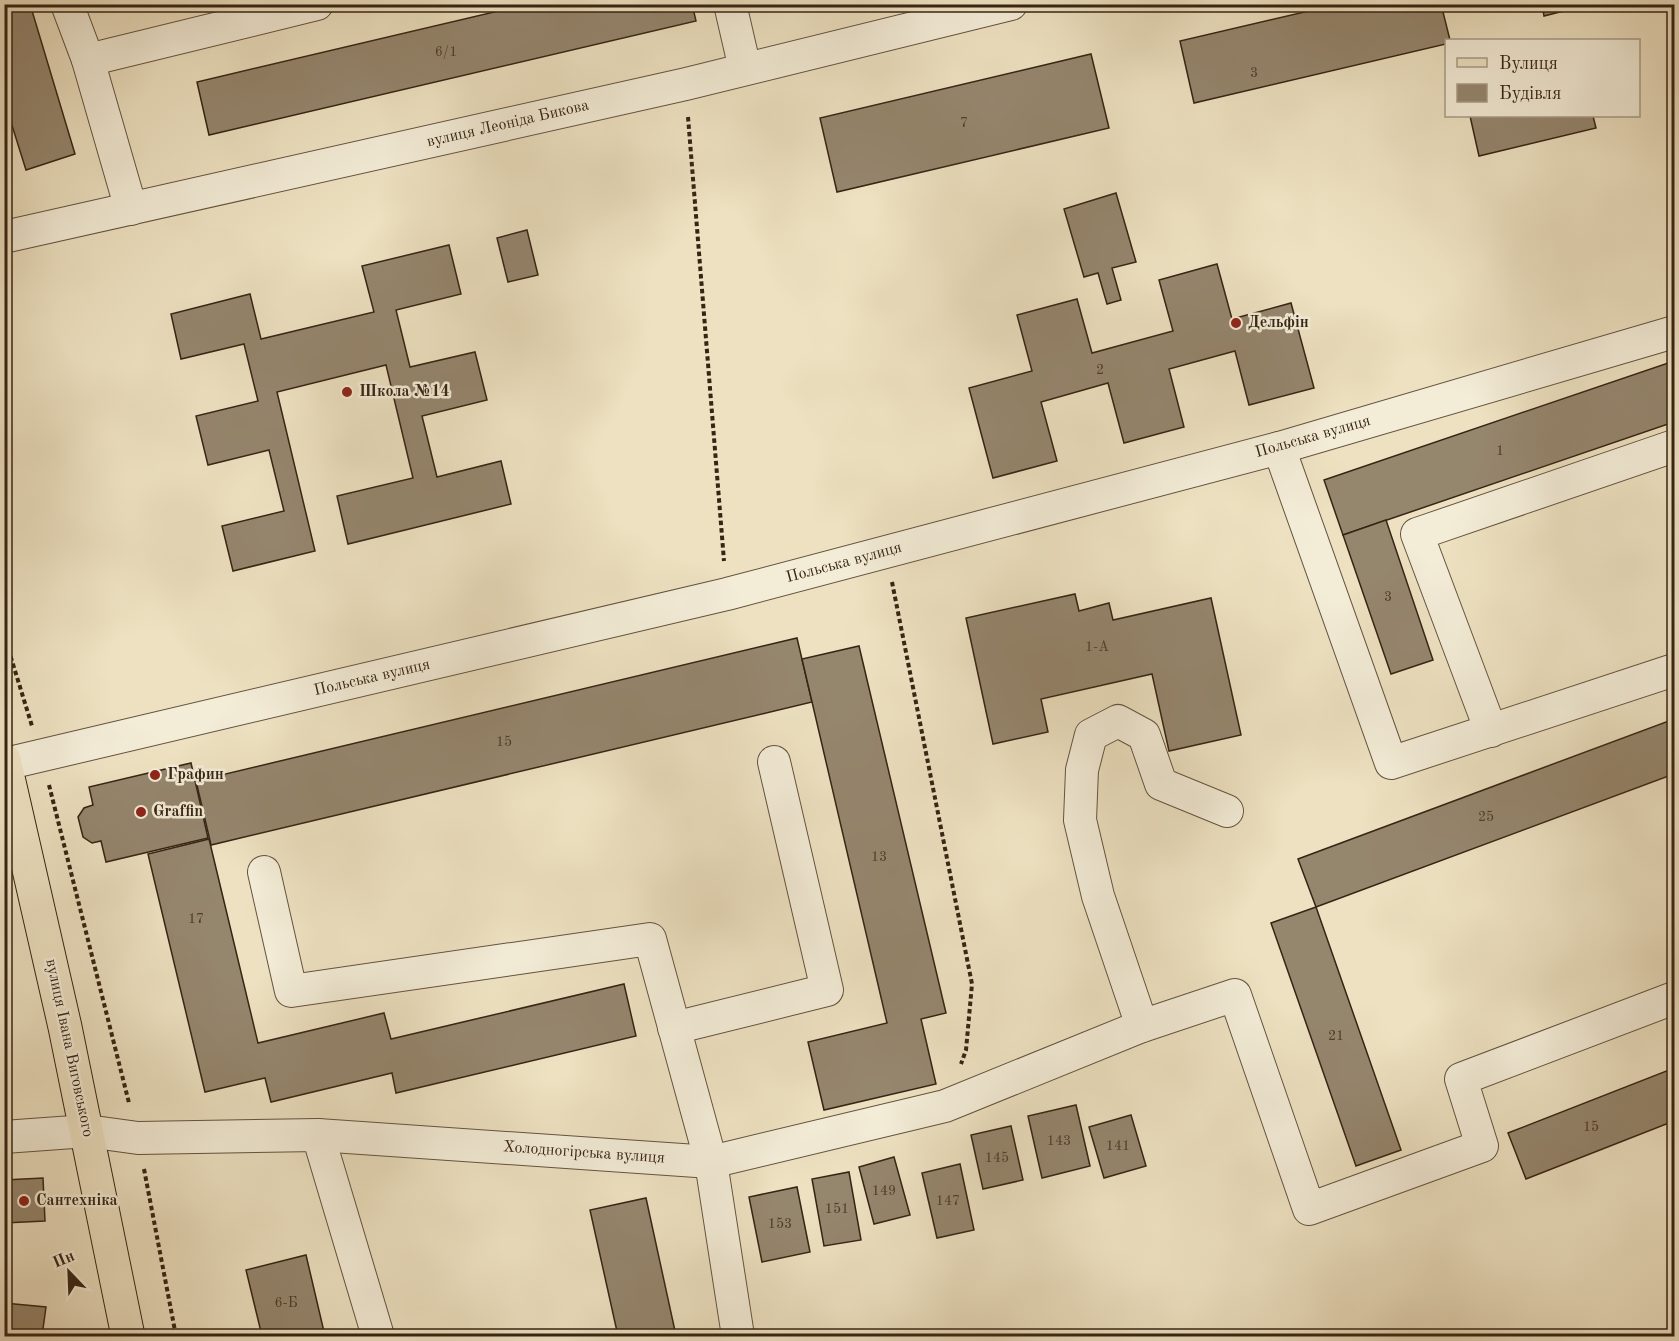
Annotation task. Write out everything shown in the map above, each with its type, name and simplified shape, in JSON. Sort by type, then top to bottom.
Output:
[{"type":"main road","name":"вулиця Івана Виговського","points":[[5,762],[87,1131],[128,1336]]},
{"type":"street","points":[[67,4],[88,60],[131,209]]},
{"type":"street","points":[[88,60],[317,4]]},
{"type":"street","points":[[730,4],[745,69]]},
{"type":"street","name":"вулиця Леоніда Бикова","points":[[4,237],[686,84],[745,69],[910,16],[1011,4]]},
{"type":"street","name":"Польська вулиця","points":[[5,762],[727,594],[1279,448],[1674,332]]},
{"type":"street","points":[[1491,731],[1417,534],[1674,446]]},
{"type":"street","points":[[1279,448],[1391,763],[1674,670]]},
{"type":"street","points":[[1142,1026],[1098,896],[1080,820],[1082,770],[1091,735],[1118,721],[1144,735],[1161,784],[1227,811]]},
{"type":"street","points":[[674,1028],[827,990],[774,762]]},
{"type":"street","points":[[264,872],[291,991],[650,939],[711,1162],[738,1336]]},
{"type":"street","name":"Холодногірська вулиця","points":[[4,1137],[87,1131],[138,1138],[318,1135],[711,1162],[945,1106],[1142,1026],[1235,995],[1309,1209],[1482,1146],[1461,1078],[1674,998]]},
{"type":"street","points":[[318,1135],[378,1336]]},
{"type":"path","points":[[686,84],[727,594]]},
{"type":"path","points":[[886,552],[972,984],[966,1050],[945,1106]]},
{"type":"path","points":[[4,634],[41,755],[138,1138],[177,1336]]},
{"type":"building","points":[[4,4],[30,4],[75,154],[26,170],[4,100]]},
{"type":"building","points":[[528,4],[692,4],[696,21],[209,135],[197,82]]},
{"type":"building","points":[[1339,4],[1441,4],[1450,39],[1445,39],[1445,44],[1194,103],[1180,41]]},
{"type":"building","points":[[1542,4],[1591,4],[1544,16]]},
{"type":"building","points":[[1091,54],[1109,128],[837,192],[820,118]]},
{"type":"building","points":[[1470,117],[1593,117],[1596,128],[1479,156]]},
{"type":"building","points":[[1116,193],[1136,262],[1112,268],[1121,300],[1107,304],[1098,273],[1084,277],[1064,209]]},
{"type":"building","points":[[527,230],[538,275],[508,282],[497,238]]},
{"type":"building","points":[[449,245],[461,294],[396,310],[410,367],[475,352],[487,400],[422,416],[437,477],[501,461],[511,504],[348,544],[337,496],[413,478],[386,365],[277,392],[315,551],[233,571],[222,526],[284,511],[269,450],[208,465],[196,416],[258,401],[244,344],[181,359],[171,314],[250,294],[261,339],[374,312],[362,266]]},
{"type":"building","points":[[1217,264],[1232,319],[1291,303],[1314,388],[1249,405],[1235,351],[1169,369],[1184,427],[1124,443],[1108,383],[1041,402],[1057,461],[993,478],[969,388],[1032,371],[1017,315],[1077,299],[1092,353],[1173,331],[1159,280]]},
{"type":"building","points":[[1674,361],[1674,422],[1343,535],[1324,480]]},
{"type":"building","points":[[1386,520],[1433,660],[1391,674],[1343,535]]},
{"type":"building","points":[[1075,594],[1079,611],[1109,603],[1113,620],[1211,598],[1241,735],[1169,751],[1152,674],[1041,699],[1048,732],[993,744],[966,618]]},
{"type":"building","points":[[797,638],[812,702],[211,845],[196,781]]},
{"type":"building","points":[[859,646],[946,1013],[921,1019],[936,1084],[824,1110],[808,1042],[887,1023],[802,659]]},
{"type":"building","points":[[1674,719],[1674,774],[1316,907],[1298,859]]},
{"type":"building","name":"Graffin","points":[[191,763],[208,838],[106,862],[101,841],[92,843],[83,837],[78,817],[84,808],[93,805],[89,787]]},
{"type":"building","points":[[209,839],[258,1043],[384,1013],[391,1039],[624,984],[636,1036],[396,1093],[392,1073],[271,1102],[265,1078],[205,1092],[148,854]]},
{"type":"building","points":[[1316,907],[1401,1150],[1356,1166],[1271,923]]},
{"type":"building","points":[[1674,1068],[1674,1121],[1526,1179],[1508,1133]]},
{"type":"building","points":[[1076,1105],[1090,1166],[1042,1178],[1028,1116]]},
{"type":"building","points":[[1131,1115],[1146,1166],[1104,1178],[1089,1127]]},
{"type":"building","points":[[1011,1126],[1023,1180],[983,1189],[971,1135]]},
{"type":"building","points":[[894,1157],[910,1215],[874,1224],[859,1167]]},
{"type":"building","points":[[960,1164],[974,1230],[937,1238],[922,1173]]},
{"type":"building","points":[[849,1172],[861,1240],[824,1246],[812,1179]]},
{"type":"building","name":"Сантехніка","points":[[43,1178],[45,1221],[4,1223],[4,1180]]},
{"type":"building","points":[[797,1187],[810,1252],[762,1262],[749,1197]]},
{"type":"building","points":[[646,1198],[675,1331],[649,1336],[618,1336],[590,1210]]},
{"type":"building","points":[[306,1255],[325,1336],[262,1336],[246,1270]]},
{"type":"building","points":[[4,1303],[46,1307],[42,1336],[4,1336]]},
{"type":"place","name":"Дельфін","points":[[1236,323]]},
{"type":"place","name":"Школа №14","points":[[347,392]]},
{"type":"place","name":"Графин","points":[[155,775]]},
{"type":"place","name":"Graffin","points":[[141,812]]},
{"type":"place","name":"Сантехніка","points":[[24,1201]]}]
